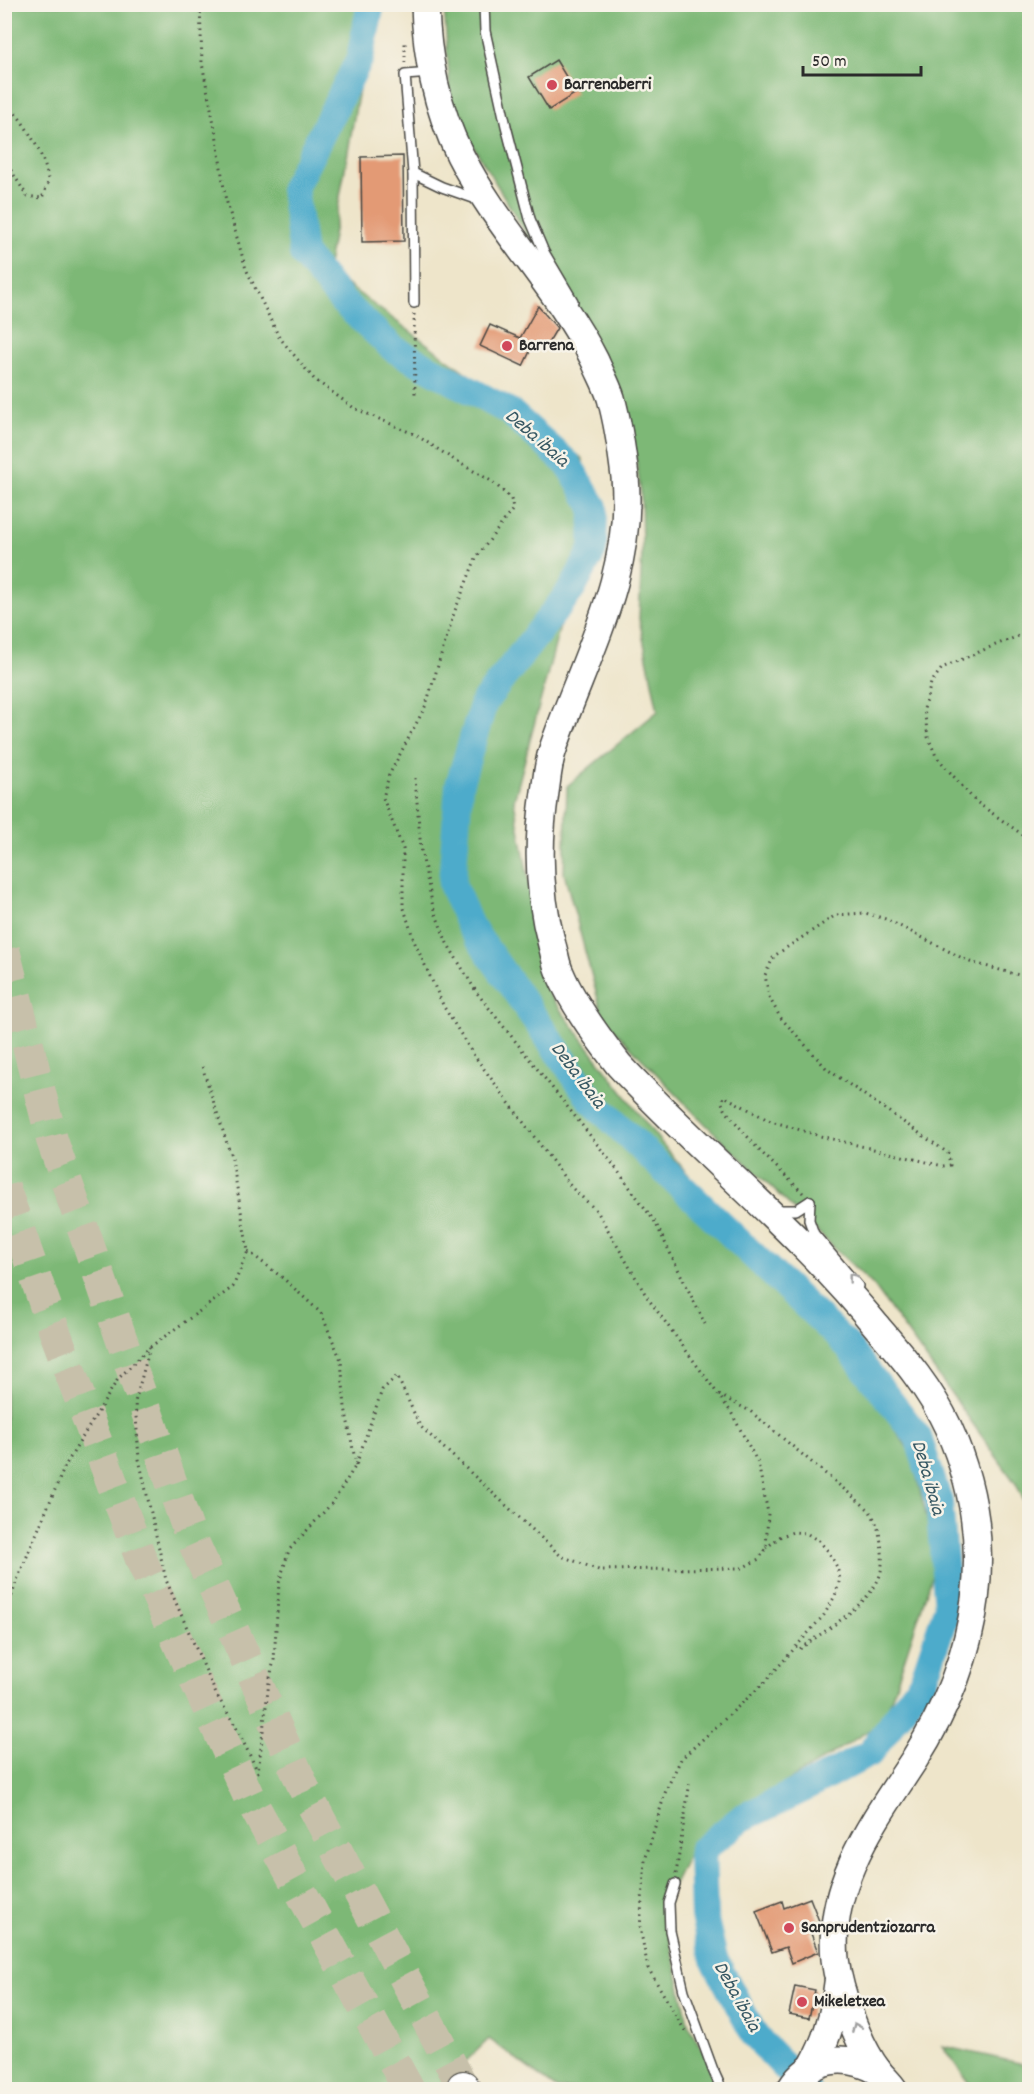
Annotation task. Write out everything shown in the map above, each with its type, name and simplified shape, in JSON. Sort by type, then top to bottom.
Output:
[{"type":"main road","points":[[425,4],[429,47],[441,112],[460,155],[490,204],[574,323],[610,396],[625,480],[622,547],[605,616],[551,756],[542,814],[539,849],[541,900],[559,972],[593,1029],[619,1065],[877,1319],[933,1400],[947,1425],[970,1492],[977,1531],[977,1593],[965,1650],[945,1704],[916,1757],[866,1834],[840,1895],[834,1954],[838,1982],[863,2045],[886,2080]]},
{"type":"main road","points":[[812,2067],[828,2034],[836,2002],[838,1982]]},
{"type":"main road","points":[[790,2090],[797,2079],[812,2067],[834,2060],[857,2061],[886,2080]]},
{"type":"lane","points":[[484,4],[485,31],[530,219],[544,252],[576,308],[574,323]]},
{"type":"lane","points":[[414,303],[413,173],[405,75],[434,73]]},
{"type":"lane","points":[[413,173],[490,204]]},
{"type":"lane","points":[[767,1209],[796,1210],[810,1201]]},
{"type":"lane","points":[[810,1201],[809,1220],[813,1234],[849,1273],[862,1291]]},
{"type":"lane","points":[[675,1884],[669,1903],[670,1931],[684,1991],[705,2051],[722,2090]]},
{"type":"path","points":[[200,4],[202,63],[217,139],[225,196],[246,269],[279,337],[314,379],[354,408],[416,435],[493,482],[511,499],[513,509],[476,558],[454,614],[426,705],[389,776],[383,798],[403,849],[403,905],[414,941],[444,1007],[473,1054],[572,1188],[597,1211],[647,1297],[731,1412],[758,1463],[768,1513],[766,1548]]},
{"type":"path","points":[[4,100],[14,108],[38,148],[48,181],[42,198],[27,196],[4,159]]},
{"type":"path","points":[[414,303],[415,398]]},
{"type":"path","points":[[1029,634],[942,668],[931,683],[924,709],[928,737],[936,756],[975,801],[1029,840]]},
{"type":"path","points":[[415,778],[421,850],[433,907],[447,943],[477,993],[605,1154],[655,1222],[705,1324]]},
{"type":"path","points":[[810,1201],[758,1149],[733,1119],[722,1102],[724,1096],[768,1120],[820,1136],[943,1166],[950,1166],[950,1159],[948,1153],[827,1069],[780,1017],[769,997],[765,975],[774,956],[836,915],[864,913],[886,919],[970,962],[1029,978]]},
{"type":"path","points":[[4,1619],[16,1581],[65,1466],[118,1379],[150,1347],[233,1287],[248,1251],[232,1160],[202,1066]]},
{"type":"path","points":[[248,1251],[284,1279],[321,1313],[341,1360],[345,1407],[356,1465]]},
{"type":"path","points":[[150,1347],[135,1402],[139,1459],[166,1580],[216,1694],[235,1725],[258,1772],[269,1682],[274,1660],[279,1583],[289,1550],[333,1502],[356,1465],[382,1390],[397,1376],[420,1426],[561,1556],[598,1570],[742,1568],[759,1559],[766,1548],[781,1536],[792,1532],[806,1533],[819,1541],[828,1551],[837,1567],[840,1579],[835,1596],[824,1615],[763,1684],[681,1759],[666,1790],[645,1860],[640,1928],[648,1968],[683,2030],[705,2051]]},
{"type":"path","points":[[717,1394],[750,1411],[868,1509],[880,1533],[883,1551],[880,1578],[873,1590],[857,1605],[791,1655]]},
{"type":"path","points":[[675,1884],[677,1853],[690,1781]]},
{"type":"green space","points":[[5,5],[374,5],[327,270],[583,459],[582,543],[514,801],[550,996],[659,1140],[865,1384],[911,1453],[937,1561],[884,1721],[696,1839],[663,1906],[689,2027],[725,2089],[557,2089],[489,2039],[437,2089],[5,2090]]},
{"type":"green space","points":[[444,5],[1029,5],[1029,1511],[1016,1484],[874,1286],[697,1116],[603,1018],[564,873],[567,786],[658,711],[639,619],[642,551],[641,494],[634,446],[541,258],[451,109]]},
{"type":"green space","points":[[942,2046],[1029,2065],[1029,2089],[973,2089]]},
{"type":"building","name":"Barrenaberri","points":[[556,60],[576,93],[549,110],[529,77]]},
{"type":"building","points":[[403,156],[404,241],[362,242],[361,157]]},
{"type":"building","points":[[538,306],[557,328],[544,350],[533,345],[523,366],[480,346],[490,325],[520,338]]},
{"type":"building","name":"Sanprudentziozarra","points":[[810,1898],[821,1926],[810,1931],[818,1952],[792,1963],[786,1947],[772,1952],[756,1911],[782,1901],[784,1908]]},
{"type":"building","name":"Mikeletxea","points":[[795,1986],[815,1990],[809,2018],[789,2014]]},
{"type":"waterway","name":"Deba ibaia","points":[[371,4],[360,58],[294,188],[303,254],[343,302],[394,349],[510,412],[568,464],[594,507],[593,550],[572,589],[484,702],[459,785],[452,884],[470,926],[593,1102],[845,1343],[918,1437],[939,1502],[948,1606],[923,1681],[870,1753],[742,1818],[702,1850],[704,1916],[714,1959],[755,2036],[807,2090]]},
{"type":"tunnel","points":[[4,950],[52,1140],[188,1530],[307,1795],[463,2087]]},
{"type":"tunnel","points":[[4,1187],[50,1319],[141,1559],[190,1669],[249,1797],[409,2090]]},
{"type":"place","name":"Barrenaberri","points":[[552,85]]},
{"type":"place","name":"Barrena","points":[[507,346]]},
{"type":"place","name":"Sanprudentziozarra","points":[[789,1928]]},
{"type":"place","name":"Mikeletxea","points":[[802,2002]]}]
